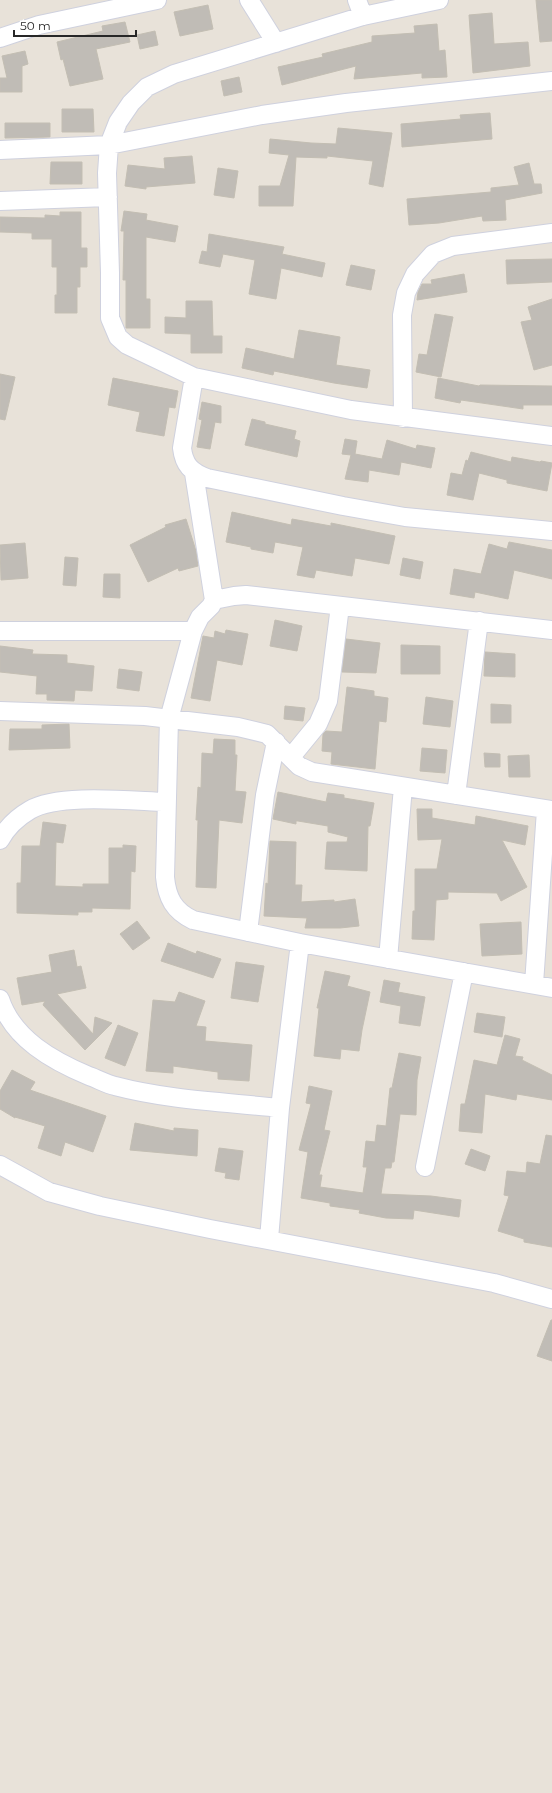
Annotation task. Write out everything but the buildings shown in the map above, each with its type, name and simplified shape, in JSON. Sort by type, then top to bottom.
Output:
[{"type":"street","points":[[0,38],[39,25],[158,0]]},
{"type":"street","points":[[249,0],[276,43]]},
{"type":"street","points":[[439,0],[360,8],[276,43],[174,74],[147,87],[131,103],[118,122],[109,145],[108,197],[110,318],[118,337],[127,345],[194,377],[351,410],[403,418],[552,436]]},
{"type":"street","points":[[0,150],[109,145],[262,115],[323,106],[552,81]]},
{"type":"street","points":[[0,201],[108,197]]},
{"type":"street","points":[[403,418],[402,315],[406,293],[415,274],[433,254],[453,246],[552,233]]},
{"type":"street","points":[[194,377],[182,448],[183,457],[194,473],[214,600],[211,606],[200,617],[193,631],[169,719],[165,877],[167,892],[173,906],[183,915],[193,920],[248,932],[300,943],[552,988]]},
{"type":"street","points":[[194,473],[207,478],[406,517],[552,531]]},
{"type":"street","points":[[214,600],[246,595],[552,630]]},
{"type":"street","points":[[291,757],[318,724],[328,701],[340,606]]},
{"type":"street","points":[[456,795],[479,621]]},
{"type":"street","points":[[0,630],[193,631]]},
{"type":"street","points":[[0,711],[126,715],[238,727],[267,734],[300,766],[312,772],[549,810],[534,984]]},
{"type":"street","points":[[248,932],[264,803],[276,742]]},
{"type":"street","points":[[388,959],[403,787]]},
{"type":"street","points":[[0,840],[7,828],[30,809],[53,802],[79,799],[166,802]]},
{"type":"street","points":[[269,1239],[280,1108],[300,943]]},
{"type":"street","points":[[425,1167],[464,972]]},
{"type":"street","points":[[0,1000],[3,1008],[19,1030],[41,1052],[73,1069],[114,1086],[160,1095],[280,1108]]},
{"type":"street","points":[[0,1165],[49,1192],[107,1208],[494,1284],[552,1299]]}]
